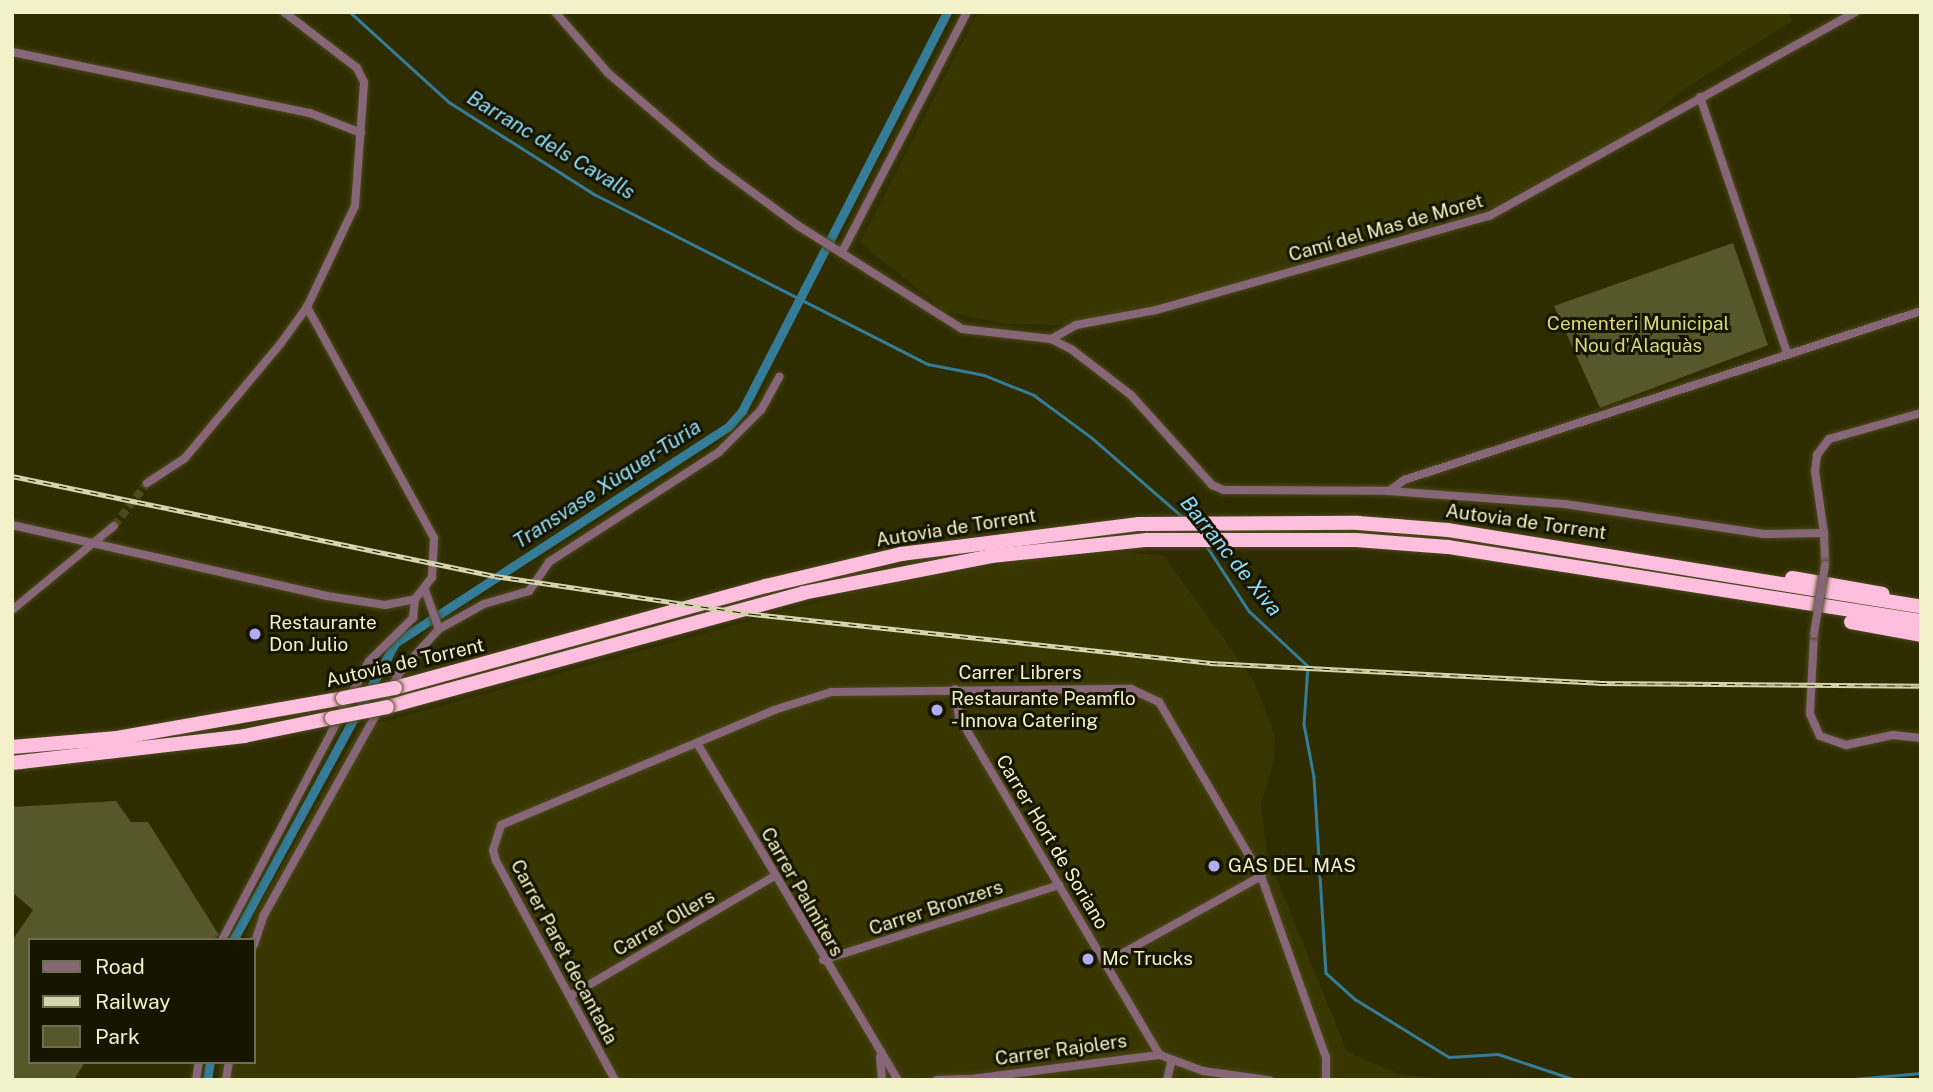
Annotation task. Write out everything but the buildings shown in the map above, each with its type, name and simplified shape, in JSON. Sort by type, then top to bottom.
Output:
[{"type":"highway","name":"Autovia de Torrent","points":[[12,747],[117,738],[395,688],[876,560],[1000,539],[1139,524],[1233,521],[1448,530],[1921,607]]},
{"type":"highway","points":[[1448,530],[1544,536],[1921,599]]},
{"type":"highway","name":"Autovia de Torrent","points":[[12,763],[232,738],[387,707],[803,593],[991,556],[1147,540],[1241,537],[1369,541],[1538,559],[1921,621]]},
{"type":"highway","points":[[1538,559],[1921,635]]},
{"type":"street","points":[[147,483],[186,458],[307,307],[355,206],[364,82],[357,68],[285,12]]},
{"type":"street","points":[[555,12],[608,73],[714,164],[843,250],[928,312],[961,330],[1051,339],[1131,394],[1212,485],[1244,492],[1389,491],[1564,504],[1764,534],[1824,533]]},
{"type":"street","points":[[843,250],[967,12]]},
{"type":"street","name":"Camí del Mas de Moret","points":[[1051,339],[1076,326],[1156,310],[1489,216],[1856,12]]},
{"type":"street","points":[[12,52],[310,113],[361,133]]},
{"type":"street","points":[[1700,97],[1787,352]]},
{"type":"street","points":[[12,525],[327,596],[385,605],[415,599],[425,590],[436,555],[434,538],[307,307]]},
{"type":"street","points":[[1389,491],[1418,475],[1787,352],[1921,311]]},
{"type":"street","points":[[256,939],[264,915],[399,673],[439,629],[484,604],[529,591],[549,562],[719,452],[761,410],[779,377]]},
{"type":"street","points":[[1921,413],[1829,439],[1817,455],[1815,471],[1824,533],[1825,565],[1810,665],[1810,714],[1820,736],[1832,743],[1894,734],[1921,738]]},
{"type":"street","points":[[12,610],[114,526]]},
{"type":"street","points":[[425,590],[433,603],[439,629]]},
{"type":"street","points":[[223,938],[369,661],[413,618],[415,599]]},
{"type":"street","name":"Carrer Hort de Soriano","points":[[955,689],[959,717],[1160,1055],[1171,1062],[1269,1080]]},
{"type":"street","name":"Carrer Librers","points":[[494,838],[501,825],[514,818],[697,743],[831,692],[1131,689],[1154,697],[1261,876],[1326,1058],[1325,1080]]},
{"type":"street","name":"Carrer Palmiters","points":[[697,743],[880,1057],[898,1080]]},
{"type":"street","name":"Carrer Paret decantada","points":[[494,838],[496,861],[615,1080]]},
{"type":"street","points":[[1105,963],[1261,876]]},
{"type":"street","name":"Carrer Ollers","points":[[570,996],[774,877]]},
{"type":"street","name":"Carrer Bronzers","points":[[823,960],[1059,885]]},
{"type":"street","name":"Carrer Rajolers","points":[[937,1080],[966,1079],[1160,1055]]},
{"type":"street","name":"Carrer Palmiters","points":[[880,1057],[880,1077]]},
{"type":"street","points":[[1167,1080],[1171,1062]]},
{"type":"shaded area","points":[[978,12],[1788,12],[1792,21],[1686,88],[1627,136],[1484,212],[1254,280],[1065,325],[1005,324],[945,311],[860,242]]},
{"type":"shaded area","points":[[1128,552],[1164,556],[1254,681],[1275,736],[1274,759],[1261,804],[1267,854],[1347,1052],[1402,1075],[1464,1080],[217,1080],[221,1064],[256,1064],[256,938],[246,938],[250,920],[360,728],[868,588],[1040,558]]},
{"type":"green space","name":"Cementeri Municipal Nou d'Alaquàs","points":[[1733,243],[1768,345],[1600,408],[1554,306]]},
{"type":"green space","points":[[116,801],[131,822],[148,822],[219,935],[215,938],[28,938],[28,1064],[84,1064],[74,1080],[12,1080],[12,941],[33,910],[12,892],[12,807]]},
{"type":"waterway","name":"Barranc dels Cavalls","points":[[350,12],[449,102],[594,194],[928,364],[984,375],[1034,395],[1091,437],[1184,518]]},
{"type":"waterway","name":"Transvase Xùquer-Tùria","points":[[234,938],[395,643],[729,426],[742,411],[947,12]]},
{"type":"waterway","name":"Barranc de Xiva","points":[[1206,545],[1249,611],[1308,666],[1304,724],[1314,777],[1326,973],[1355,999],[1449,1057],[1498,1054],[1576,1080]]},
{"type":"waterway","name":"Transvase Xùquer-Tùria","points":[[207,1080],[210,1064]]},
{"type":"waterway","name":"Barranc de Xiva","points":[[1843,1080],[1921,1073]]},
{"type":"tunnel","points":[[114,526],[147,483]]},
{"type":"railway","points":[[12,476],[495,576],[753,614],[1210,663],[1599,683],[1921,686]]},
{"type":"place","name":"Restaurante Don Julio","points":[[255,634]]},
{"type":"place","name":"Restaurante Peamflo - Innova Catering","points":[[937,710]]},
{"type":"place","name":"GAS DEL MAS","points":[[1214,866]]},
{"type":"place","name":"Mc Trucks","points":[[1088,959]]}]
